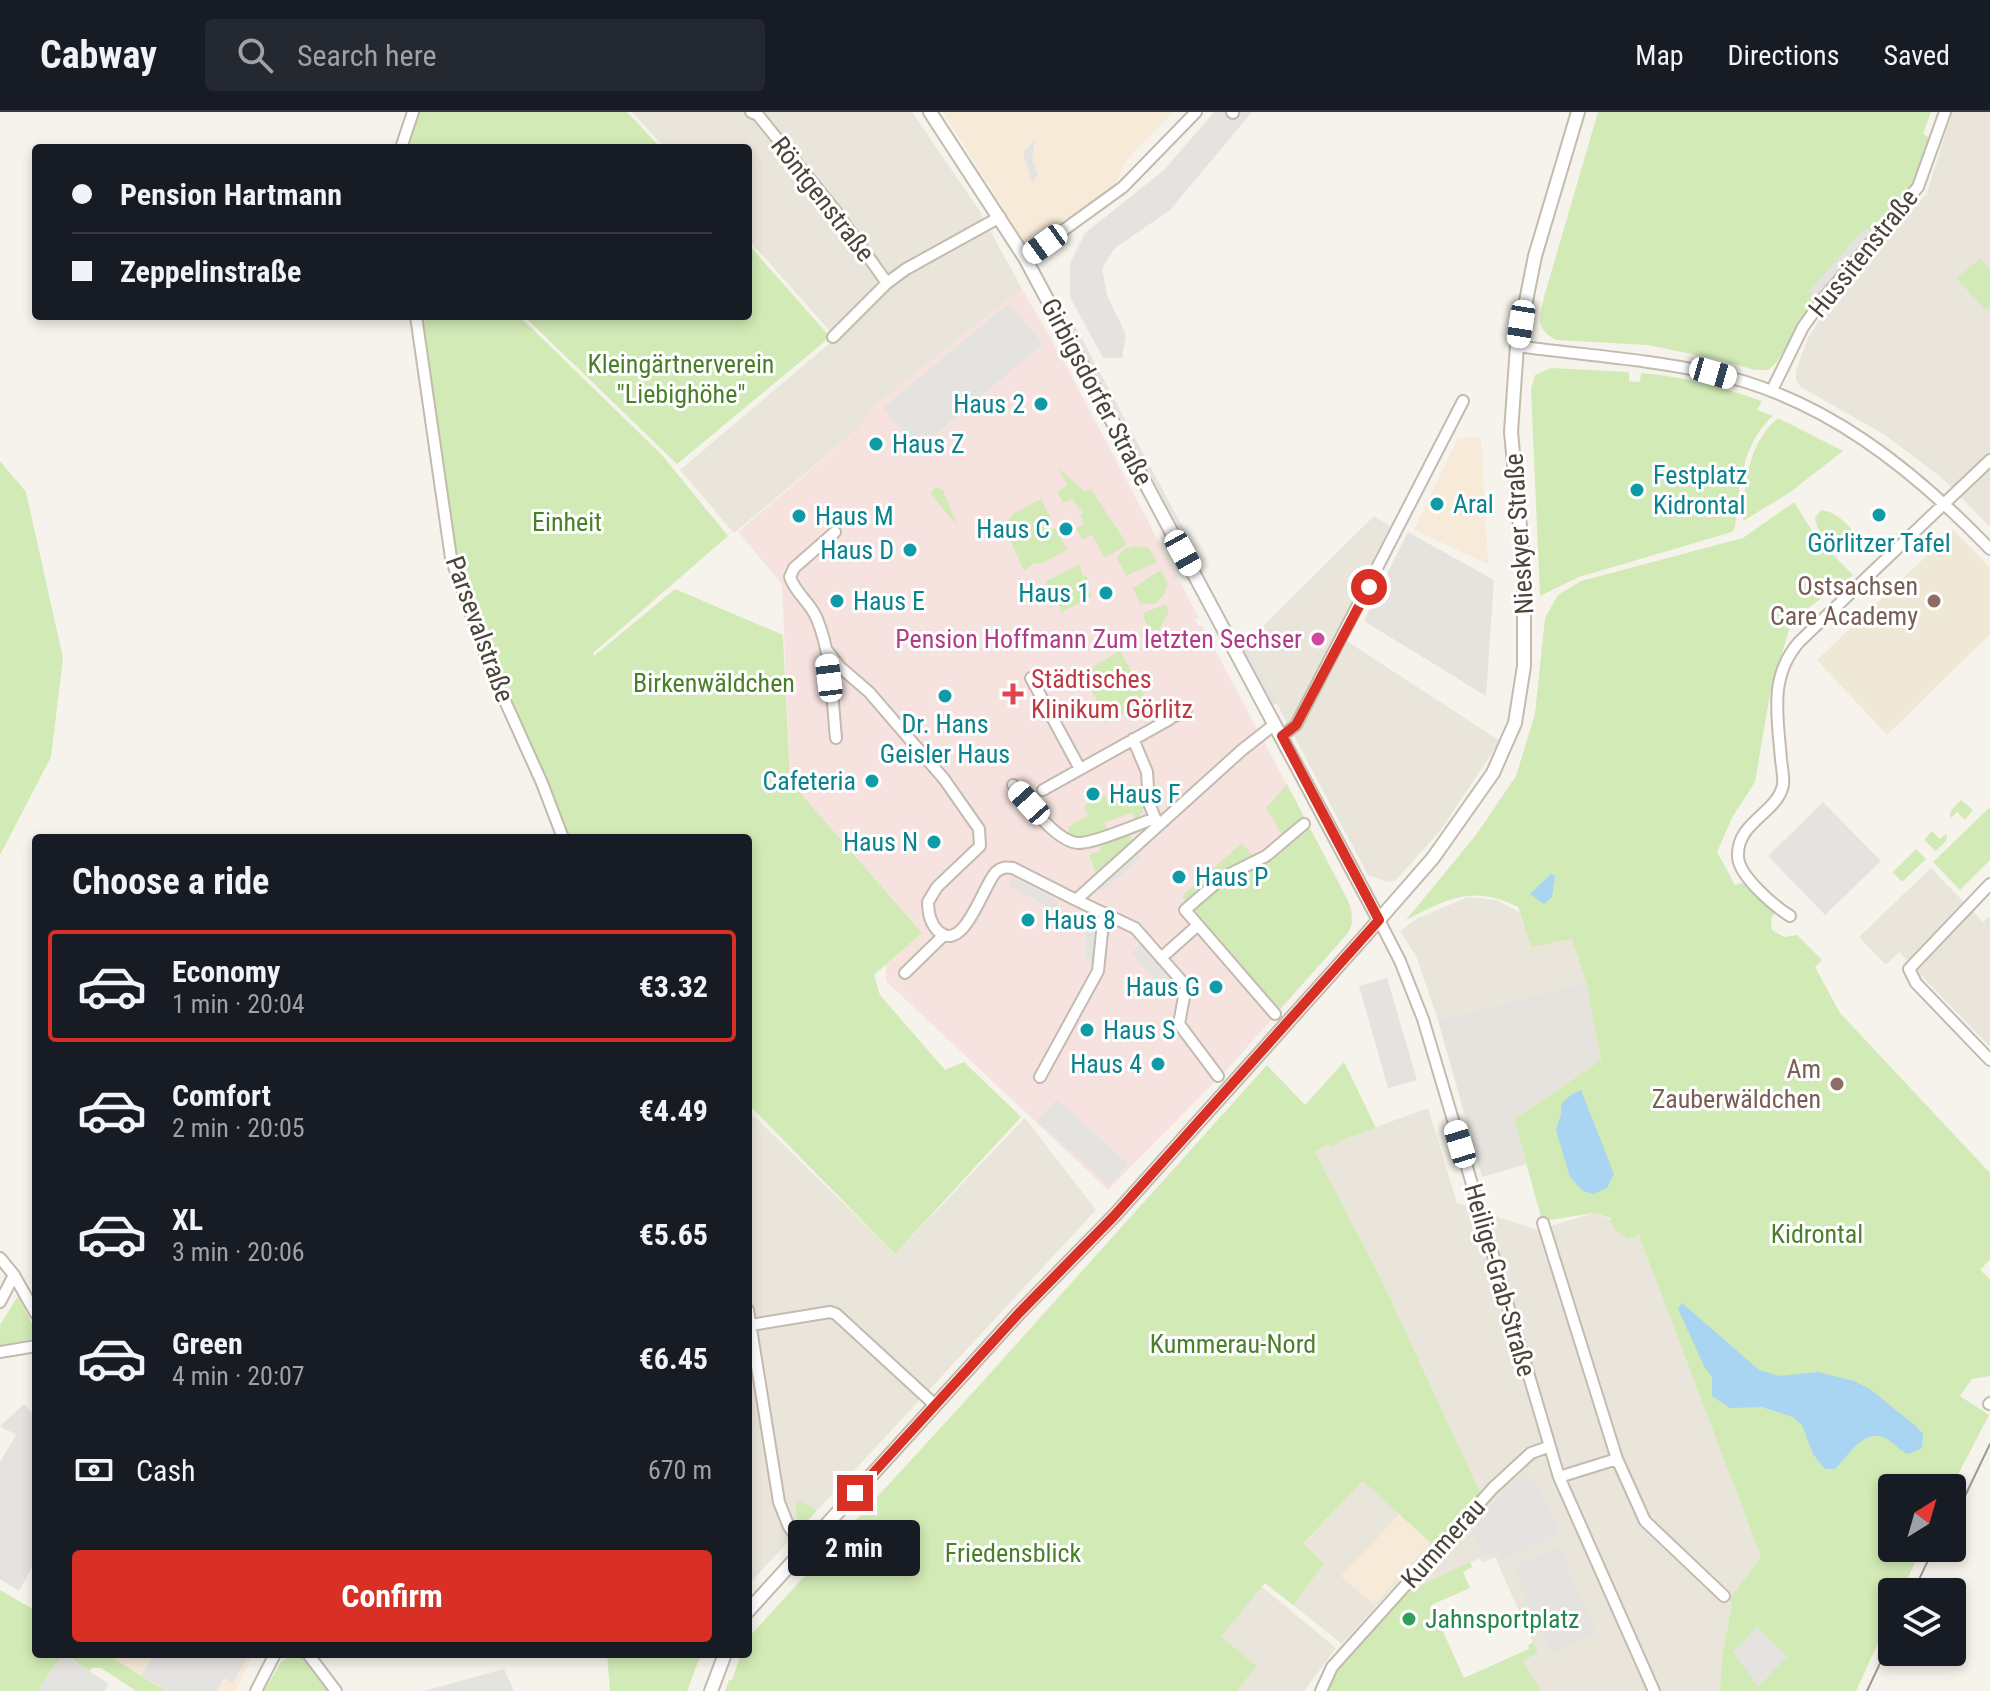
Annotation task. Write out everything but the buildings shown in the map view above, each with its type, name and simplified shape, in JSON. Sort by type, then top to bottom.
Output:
[{"type":"street","points":[[402,144],[413,112]]},
{"type":"street","name":"Girbigsdorfer Straße","points":[[930,112],[1025,258],[1278,730]]},
{"type":"street","points":[[1025,258],[1123,187],[1196,112]]},
{"type":"street","name":"Nieskyer Straße","points":[[752,1607],[1019,1313],[1114,1216],[1379,920],[1433,858],[1493,773],[1515,723],[1524,666],[1524,569],[1511,432],[1517,346],[1535,256],[1578,112]]},
{"type":"street","name":"Hussitenstraße","points":[[1772,390],[1803,327],[1823,299],[1918,187],[1945,112]]},
{"type":"street","name":"Röntgenstraße","points":[[756,113],[837,213],[887,283]]},
{"type":"street","points":[[833,337],[887,283],[950,243],[1000,217]]},
{"type":"street","name":"Parsevalstraße","points":[[417,320],[451,558],[491,670],[561,834]]},
{"type":"street","points":[[1517,346],[1667,365],[1713,373],[1772,390],[1819,412],[1911,473],[1990,549]]},
{"type":"street","points":[[1076,900],[1158,821],[1242,750],[1278,730],[1296,725],[1463,401]]},
{"type":"street","points":[[1790,916],[1758,888],[1741,868],[1738,858],[1740,837],[1773,802],[1783,786],[1777,707],[1782,666],[1799,642],[1990,460]]},
{"type":"street","points":[[835,532],[794,568],[790,577],[816,615],[826,649],[836,738]]},
{"type":"street","points":[[826,649],[840,667],[869,692],[944,779],[979,829],[980,846],[937,887],[928,902],[932,921],[944,935]]},
{"type":"street","points":[[1031,678],[1080,769]]},
{"type":"street","points":[[1043,790],[1186,710]]},
{"type":"street","name":"Heilige-Grab-Straße","points":[[1278,730],[1400,961],[1423,1019],[1548,1447],[1654,1691]]},
{"type":"street","points":[[1133,739],[1147,772],[1149,803],[1158,821]]},
{"type":"street","points":[[1013,785],[1053,828],[1074,842],[1158,821]]},
{"type":"street","points":[[1275,1014],[1185,910],[1222,878],[1266,856],[1304,824]]},
{"type":"street","points":[[905,973],[944,935],[955,935],[966,925],[994,875],[1003,868],[1013,868],[1135,928],[1196,997]]},
{"type":"street","points":[[1990,884],[1911,965],[1910,974],[1990,1060]]},
{"type":"street","points":[[1040,1077],[1098,971],[1104,913]]},
{"type":"street","points":[[1161,958],[1198,925]]},
{"type":"street","points":[[1186,986],[1179,1024],[1218,1076]]},
{"type":"street","points":[[1543,1223],[1617,1459],[1645,1521],[1724,1596]]},
{"type":"street","points":[[0,1258],[14,1275],[32,1307]]},
{"type":"street","points":[[0,1302],[14,1275]]},
{"type":"street","points":[[752,1325],[830,1312],[836,1314],[935,1405]]},
{"type":"street","points":[[752,1331],[779,1502],[789,1527],[805,1548]]},
{"type":"street","points":[[0,1352],[32,1347]]},
{"type":"street","name":"Kummerau","points":[[1321,1691],[1332,1667],[1472,1510],[1512,1468],[1531,1453],[1548,1447]]},
{"type":"street","points":[[1559,1477],[1617,1459]]},
{"type":"street","points":[[256,1691],[273,1658]]},
{"type":"street","points":[[311,1658],[336,1691]]},
{"type":"street","points":[[711,1691],[723,1658]]},
{"type":"shaded area","points":[[632,112],[912,112],[979,210],[1022,289],[880,401],[856,431],[734,533],[680,470],[836,338],[752,244],[752,144],[661,144]]},
{"type":"shaded area","points":[[943,112],[1173,112],[1125,162],[1114,186],[1027,246]]},
{"type":"shaded area","points":[[1214,112],[1252,112],[1170,210],[1114,249],[1102,269],[1107,295],[1126,335],[1122,358],[1103,358],[1070,297],[1070,263],[1085,233],[1164,170]]},
{"type":"shaded area","points":[[1952,112],[1990,112],[1990,527],[1942,478],[1885,435],[1801,387],[1796,380],[1796,370],[1808,338],[1828,307],[1927,193]]},
{"type":"shaded area","points":[[1035,140],[1032,159],[1038,175],[1032,182],[1024,151]]},
{"type":"shaded area","points":[[1866,227],[1873,233],[1816,298],[1809,291]]},
{"type":"shaded area","name":"Städtisches Klinikum Görlitz","points":[[1022,289],[1062,358],[1199,618],[1195,620],[1199,626],[1202,625],[1352,911],[1348,933],[1234,1062],[1108,1190],[886,981],[886,965],[922,933],[790,781],[782,584],[738,532],[856,431],[880,401]]},
{"type":"shaded area","points":[[1009,303],[1043,344],[917,450],[883,408]]},
{"type":"shaded area","points":[[1075,326],[1198,556],[1195,558],[1072,328]]},
{"type":"shaded area","points":[[1075,358],[1150,500],[1145,499],[1071,361]]},
{"type":"shaded area","points":[[1458,438],[1481,438],[1488,564],[1414,530]]},
{"type":"shaded area","points":[[1374,516],[1390,526],[1336,634],[1500,741],[1440,831],[1396,880],[1387,882],[1368,875],[1245,644]]},
{"type":"shaded area","name":"Ostsachsen Care Academy","points":[[1954,530],[1990,568],[1990,634],[1887,735],[1817,660]]},
{"type":"shaded area","points":[[1408,532],[1494,580],[1486,696],[1364,621]]},
{"type":"shaded area","points":[[1240,634],[1277,703],[1273,705],[1236,636]]},
{"type":"shaded area","points":[[1823,802],[1881,861],[1825,915],[1768,856]]},
{"type":"shaded area","points":[[1135,851],[1141,858],[1102,892],[1096,886]]},
{"type":"shaded area","points":[[1931,868],[1983,922],[1990,916],[1990,1047],[1899,952],[1886,965],[1859,937]]},
{"type":"shaded area","points":[[1013,877],[1059,901],[1054,910],[1008,885]]},
{"type":"shaded area","points":[[1468,897],[1497,900],[1519,912],[1531,946],[1572,939],[1586,982],[1438,1020],[1417,958],[1400,931],[1418,918]]},
{"type":"shaded area","points":[[1086,931],[1095,931],[1094,962],[1086,962]]},
{"type":"shaded area","points":[[1141,944],[1175,984],[1165,993],[1131,953]]},
{"type":"shaded area","points":[[1387,978],[1417,1080],[1388,1088],[1359,986]]},
{"type":"shaded area","points":[[1586,982],[1601,1060],[1514,1119],[1526,1164],[1482,1177],[1438,1020]]},
{"type":"shaded area","points":[[1057,1099],[1128,1164],[1109,1186],[1037,1121]]},
{"type":"shaded area","points":[[1428,1108],[1457,1203],[1537,1230],[1594,1213],[1637,1230],[1761,1557],[1729,1599],[1732,1605],[1722,1655],[1720,1691],[1541,1691],[1522,1660],[1537,1652],[1495,1557],[1482,1563],[1480,1558],[1403,1594],[1481,1494],[1381,1279],[1315,1152],[1328,1144],[1333,1147],[1344,1139]]},
{"type":"shaded area","points":[[752,1117],[895,1254],[1025,1118],[1096,1210],[752,1581]]},
{"type":"shaded area","points":[[24,1404],[32,1413],[32,1567],[19,1591],[0,1579],[0,1462],[16,1435],[0,1426]]},
{"type":"shaded area","points":[[1524,1473],[1540,1490],[1559,1533],[1502,1560],[1498,1550],[1483,1557],[1472,1531],[1483,1514]]},
{"type":"shaded area","points":[[1364,1480],[1432,1544],[1342,1644],[1293,1605],[1323,1563],[1303,1545]]},
{"type":"shaded area","points":[[1400,1514],[1431,1542],[1374,1605],[1341,1576]]},
{"type":"shaded area","points":[[1559,1547],[1597,1633],[1551,1654],[1513,1567]]},
{"type":"shaded area","points":[[1262,1587],[1336,1648],[1304,1691],[1237,1691],[1257,1666],[1220,1637]]},
{"type":"shaded area","points":[[1757,1627],[1787,1657],[1758,1687],[1733,1652]]},
{"type":"shaded area","points":[[60,1658],[69,1658],[109,1684],[105,1691],[38,1691]]},
{"type":"shaded area","points":[[112,1658],[252,1658],[235,1691],[166,1691]]},
{"type":"shaded area","points":[[152,1658],[247,1658],[233,1683],[224,1678],[217,1691],[167,1691],[141,1675]]},
{"type":"shaded area","points":[[504,1669],[514,1691],[424,1691]]},
{"type":"green space","points":[[419,112],[627,112],[657,144],[408,144]]},
{"type":"green space","points":[[1598,112],[1931,112],[1923,134],[1931,138],[1914,185],[1873,233],[1810,291],[1816,298],[1776,363],[1768,370],[1755,370],[1648,345],[1556,340],[1541,327],[1544,297]]},
{"type":"green space","name":"Kleingärtnerverein \"Liebighöhe\"","points":[[752,249],[830,337],[677,464],[528,320],[752,320]]},
{"type":"green space","points":[[1980,258],[1990,269],[1990,307],[1986,310],[1957,279]]},
{"type":"green space","name":"Einheit","points":[[419,320],[523,320],[661,454],[728,536],[593,653],[594,656],[675,589],[783,635],[790,781],[922,933],[874,975],[880,995],[945,1070],[964,1062],[1021,1117],[895,1254],[752,1108],[752,834],[565,834],[548,786],[494,668],[458,572]]},
{"type":"green space","name":"Festplatz Kidrontal","points":[[1551,368],[1629,372],[1629,381],[1640,382],[1641,373],[1672,377],[1762,401],[1757,410],[1773,416],[1762,427],[1748,453],[1732,532],[1579,577],[1540,596],[1531,389],[1535,375]]},
{"type":"green space","points":[[1778,418],[1843,451],[1789,493],[1743,521],[1747,479],[1754,452],[1768,428]]},
{"type":"green space","points":[[0,461],[26,492],[63,658],[51,757],[0,855]]},
{"type":"green space","points":[[1059,468],[1084,491],[1091,489],[1127,544],[1105,558],[1092,535],[1082,540],[1076,528],[1084,524],[1080,515],[1083,513],[1072,499],[1063,503],[1057,492],[1067,486]]},
{"type":"green space","points":[[936,487],[943,490],[957,525],[932,496],[931,492]]},
{"type":"green space","points":[[1041,499],[1052,521],[1048,523],[1051,529],[1056,528],[1067,550],[1040,564],[1034,563],[1024,571],[1006,531],[998,522],[1008,520],[1014,513]]},
{"type":"green space","name":"Kidrontal","points":[[1794,502],[1818,540],[1853,575],[1792,620],[1770,694],[1755,782],[1733,816],[1717,852],[1735,885],[1745,882],[1775,912],[1771,919],[1772,930],[1784,937],[1797,935],[1822,960],[1815,967],[1840,1013],[1990,1173],[1990,1259],[1980,1270],[1990,1279],[1990,1376],[1972,1379],[1960,1396],[1989,1415],[1958,1474],[1878,1474],[1878,1562],[1915,1562],[1908,1578],[1878,1578],[1878,1643],[1856,1691],[1720,1691],[1722,1655],[1732,1605],[1729,1599],[1761,1557],[1638,1233],[1628,1239],[1613,1228],[1610,1218],[1594,1213],[1542,1221],[1514,1119],[1601,1060],[1586,982],[1572,939],[1531,947],[1518,907],[1487,896],[1460,897],[1406,920],[1476,835],[1516,776],[1535,714],[1545,618],[1558,595],[1581,581],[1743,538]]},
{"type":"green space","points":[[1821,510],[1833,514],[1850,527],[1860,544],[1856,551],[1844,553],[1825,539],[1815,518]]},
{"type":"green space","points":[[1136,546],[1149,548],[1157,562],[1126,576],[1117,558],[1124,549]]},
{"type":"green space","points":[[1079,564],[1083,576],[1086,575],[1088,579],[1084,581],[1092,596],[1062,612],[1057,603],[1062,600],[1059,588],[1050,591],[1045,582]]},
{"type":"green space","points":[[1161,570],[1168,584],[1164,595],[1154,604],[1140,604],[1133,588]]},
{"type":"green space","points":[[1166,604],[1169,611],[1160,629],[1153,630],[1146,624],[1143,613]]},
{"type":"green space","points":[[1120,651],[1132,672],[1128,675],[1131,681],[1136,679],[1147,701],[1120,715],[1114,714],[1104,724],[1098,712],[1102,710],[1086,680],[1082,681],[1078,673]]},
{"type":"green space","points":[[1132,784],[1144,805],[1142,813],[1135,820],[1132,813],[1105,822],[1107,830],[1092,835],[1078,837],[1069,833],[1068,827],[1088,815],[1084,806],[1104,795],[1109,804],[1131,795],[1128,786]]},
{"type":"green space","points":[[1287,784],[1350,905],[1352,923],[1348,933],[1280,1009],[1182,896],[1242,843],[1254,857],[1282,835],[1266,808]]},
{"type":"green space","points":[[1961,800],[1973,810],[1965,820],[1957,812],[1951,818],[1951,810]]},
{"type":"green space","points":[[1990,807],[1990,860],[1960,890],[1933,862]]},
{"type":"green space","points":[[1932,831],[1940,839],[1947,836],[1936,851],[1924,840]]},
{"type":"green space","points":[[1124,833],[1131,836],[1132,841],[1096,873],[1089,855],[1101,850],[1098,842]]},
{"type":"green space","points":[[1916,849],[1926,859],[1902,882],[1893,872]]},
{"type":"green space","points":[[1344,1062],[1376,1128],[1344,1139],[1333,1147],[1328,1144],[1315,1152],[1381,1279],[1481,1494],[1432,1544],[1363,1481],[1303,1544],[1324,1563],[1293,1605],[1265,1583],[1221,1637],[1257,1666],[1237,1691],[725,1691],[740,1658],[752,1658],[752,1634],[1267,1065],[1305,1105]]},
{"type":"green space","points":[[18,1296],[32,1324],[32,1339],[0,1346],[0,1325]]},
{"type":"green space","points":[[801,1502],[817,1510],[802,1526],[796,1515],[796,1503]]},
{"type":"green space","name":"Jahnsportplatz","points":[[1470,1562],[1472,1567],[1463,1572],[1470,1588],[1431,1605],[1464,1678],[1529,1649],[1528,1645],[1533,1642],[1538,1652],[1523,1661],[1541,1691],[1325,1691],[1336,1668],[1403,1594]]},
{"type":"green space","points":[[0,1590],[32,1609],[32,1658],[60,1658],[38,1691],[0,1691]]},
{"type":"green space","points":[[71,1658],[112,1658],[166,1691],[136,1691],[101,1668],[89,1671]]},
{"type":"green space","points":[[287,1658],[307,1658],[331,1691],[264,1691],[281,1662]]},
{"type":"green space","points":[[607,1658],[699,1658],[687,1691],[610,1691]]},
{"type":"water","points":[[1551,874],[1555,876],[1552,897],[1544,904],[1530,894]]},
{"type":"water","points":[[1581,1090],[1614,1174],[1607,1188],[1594,1194],[1583,1191],[1570,1177],[1556,1130],[1561,1104]]},
{"type":"water","points":[[1682,1303],[1759,1370],[1780,1376],[1818,1372],[1854,1381],[1871,1390],[1917,1427],[1923,1434],[1922,1448],[1908,1454],[1887,1439],[1872,1436],[1858,1444],[1835,1469],[1825,1469],[1813,1454],[1802,1425],[1793,1417],[1762,1407],[1730,1408],[1712,1396],[1712,1377],[1678,1309]]},
{"type":"tram line","points":[[1966,1494],[1990,1444]]},
{"type":"tram line","points":[[1920,1578],[1927,1562]]},
{"type":"tram line","points":[[1867,1691],[1879,1666]]},
{"type":"place","name":"Haus 2","points":[[1041,404]]},
{"type":"place","name":"Haus Z","points":[[876,444]]},
{"type":"place","name":"Festplatz Kidrontal","points":[[1637,490]]},
{"type":"place","name":"Aral","points":[[1437,504]]},
{"type":"place","name":"Görlitzer Tafel","points":[[1879,515]]},
{"type":"place","name":"Haus M","points":[[799,516]]},
{"type":"place","name":"Haus C","points":[[1066,529]]},
{"type":"place","name":"Haus D","points":[[910,550]]},
{"type":"place","name":"Haus 1","points":[[1106,593]]},
{"type":"place","name":"Haus E","points":[[837,601]]},
{"type":"place","name":"Ostsachsen Care Academy","points":[[1934,601]]},
{"type":"place","name":"Pension Hoffmann Zum letzten Sechser","points":[[1318,639]]},
{"type":"place","name":"Städtisches Klinikum Görlitz","points":[[1013,694]]},
{"type":"place","name":"Dr. Hans Geisler Haus","points":[[945,696]]},
{"type":"place","name":"Cafeteria","points":[[872,781]]},
{"type":"place","name":"Haus F","points":[[1093,794]]},
{"type":"place","name":"Haus N","points":[[934,842]]},
{"type":"place","name":"Haus P","points":[[1179,877]]},
{"type":"place","name":"Haus 8","points":[[1028,920]]},
{"type":"place","name":"Haus G","points":[[1216,987]]},
{"type":"place","name":"Haus S","points":[[1087,1030]]},
{"type":"place","name":"Haus 4","points":[[1158,1064]]},
{"type":"place","name":"Am Zauberwäldchen","points":[[1837,1084]]},
{"type":"place","name":"Jahnsportplatz","points":[[1409,1619]]},
{"type":"route","points":[[855,1493],[1019,1313],[1114,1216],[1379,920],[1282,736],[1296,725],[1369,587]]},
{"type":"park label","name":"Birkenwäldchen","points":[[714,683]]},
{"type":"park label","name":"Kummerau-Nord","points":[[1233,1344]]},
{"type":"park label","name":"Friedensblick","points":[[1013,1553]]}]
